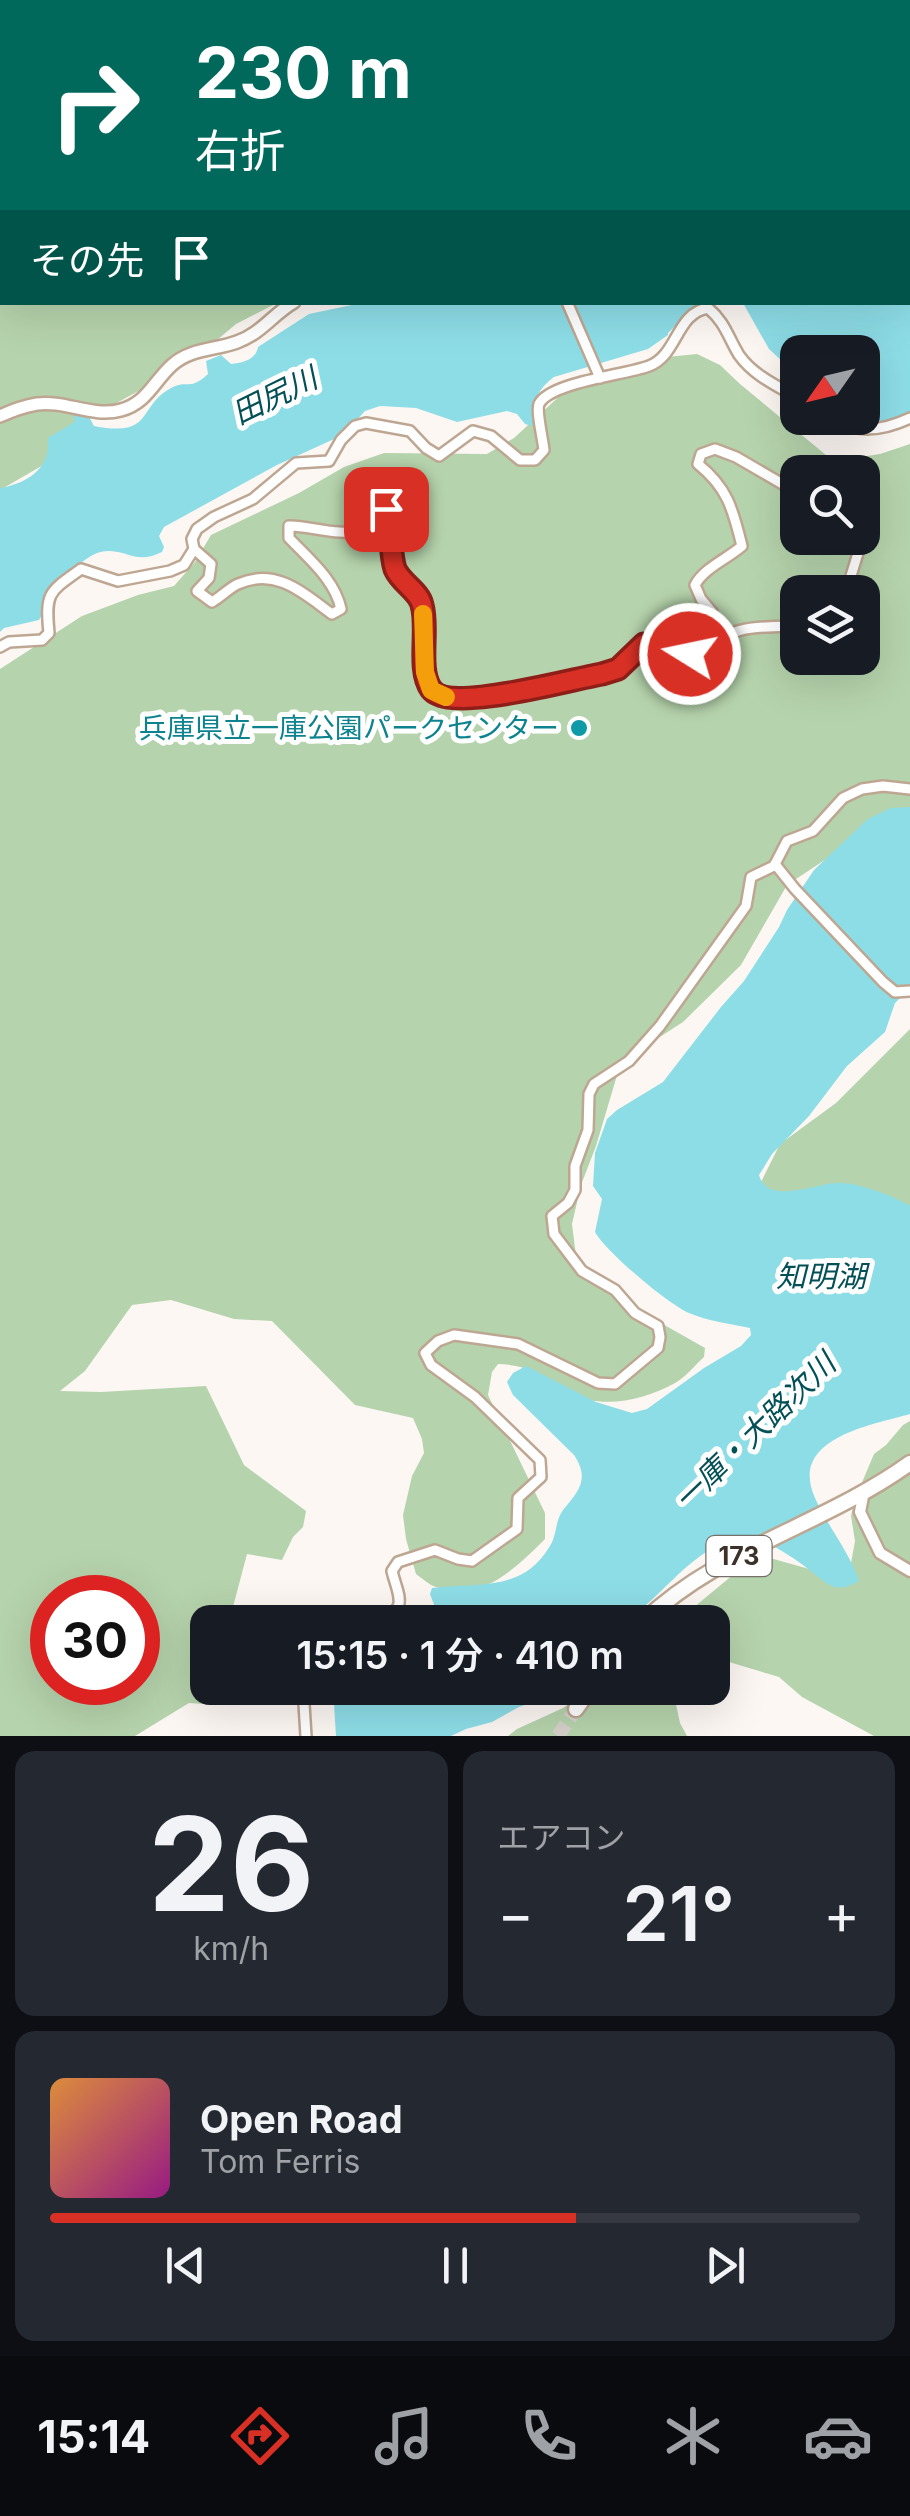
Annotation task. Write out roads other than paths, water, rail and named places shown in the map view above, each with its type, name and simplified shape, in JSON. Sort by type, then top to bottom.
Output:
[{"type":"highway","name":"173","points":[[660,1605],[696,1580],[910,1463]]},
{"type":"highway","points":[[576,1709],[579,1705]]},
{"type":"main road","points":[[0,416],[39,404],[113,412],[137,404],[172,364],[192,352],[236,343],[258,332],[290,305]]},
{"type":"street","points":[[569,305],[600,378]]},
{"type":"street","points":[[780,387],[755,372],[740,356],[720,318],[708,308],[696,310],[667,354],[651,366],[551,392],[540,402],[544,450],[535,460],[520,460],[491,436],[473,431],[439,456],[410,431],[366,423],[355,426],[329,460],[296,463],[253,498],[197,529],[192,540],[194,549],[211,564],[209,578],[197,591],[212,602],[238,584],[268,578],[289,583],[332,614],[341,609],[338,596],[288,538],[289,526],[348,533],[375,509],[386,509],[394,567],[422,602],[425,672],[431,690],[442,697],[496,696],[602,674],[618,669],[644,644],[702,654],[710,643],[737,630],[780,627]]},
{"type":"street","points":[[880,427],[910,418]]},
{"type":"street","points":[[722,636],[695,585],[700,575],[742,546],[728,496],[698,464],[701,454],[715,449],[780,483]]},
{"type":"street","points":[[0,647],[9,642],[42,640],[48,633],[46,604],[54,589],[82,570],[118,580],[184,565],[194,549]]},
{"type":"street","points":[[400,1605],[392,1571],[398,1562],[435,1550],[472,1560],[517,1529],[518,1498],[541,1476],[540,1460],[475,1397],[431,1366],[425,1353],[438,1341],[454,1335],[518,1344],[598,1384],[615,1384],[658,1348],[658,1326],[635,1312],[615,1290],[582,1271],[554,1234],[552,1216],[576,1190],[575,1166],[588,1130],[589,1094],[594,1084],[629,1060],[660,1026],[746,906],[751,878],[775,864],[787,842],[813,831],[843,798],[862,788],[910,788]]},
{"type":"street","points":[[775,864],[883,982],[894,992],[910,991]]},
{"type":"street","points":[[864,1491],[860,1512],[880,1552],[910,1571]]},
{"type":"street","points":[[304,1705],[306,1736]]},
{"type":"water","name":"田尻川","points":[[352,305],[696,305],[668,335],[648,349],[554,377],[539,394],[532,426],[507,411],[457,422],[416,408],[380,406],[365,411],[343,435],[277,465],[164,527],[159,536],[162,552],[140,557],[109,551],[87,558],[68,577],[39,620],[0,632],[0,488],[35,473],[46,458],[48,438],[73,423],[73,413],[86,411],[94,426],[114,429],[136,424],[162,394],[178,385],[193,384],[208,374],[206,361],[221,355],[231,364],[244,362],[258,347],[309,314]]},
{"type":"water","points":[[744,305],[910,305],[910,417],[880,422],[880,335],[780,335],[780,359],[769,349]]},
{"type":"water","name":"知明湖","points":[[910,807],[910,995],[895,1003],[885,1032],[847,1066],[809,1116],[772,1154],[759,1175],[772,1190],[848,1184],[910,1206],[910,1414],[838,1438],[813,1461],[810,1478],[815,1498],[859,1581],[834,1587],[780,1550],[745,1537],[702,1555],[646,1605],[434,1605],[432,1588],[498,1582],[526,1572],[552,1542],[560,1514],[580,1484],[581,1471],[574,1455],[513,1395],[507,1382],[513,1373],[526,1366],[596,1402],[632,1413],[647,1409],[741,1346],[751,1335],[750,1328],[679,1308],[638,1277],[601,1241],[595,1232],[602,1199],[593,1186],[595,1153],[607,1119],[663,1082],[744,981],[814,870],[868,819],[891,808]]},
{"type":"water","points":[[334,1705],[525,1705],[451,1736],[336,1736]]},
{"type":"tunnel","points":[[558,1736],[576,1709]]},
{"type":"place","name":"兵庫県立一庫公園パークセンター","points":[[579,728]]},
{"type":"water label","name":"一庫・大路次川","points":[[755,1432]]}]
